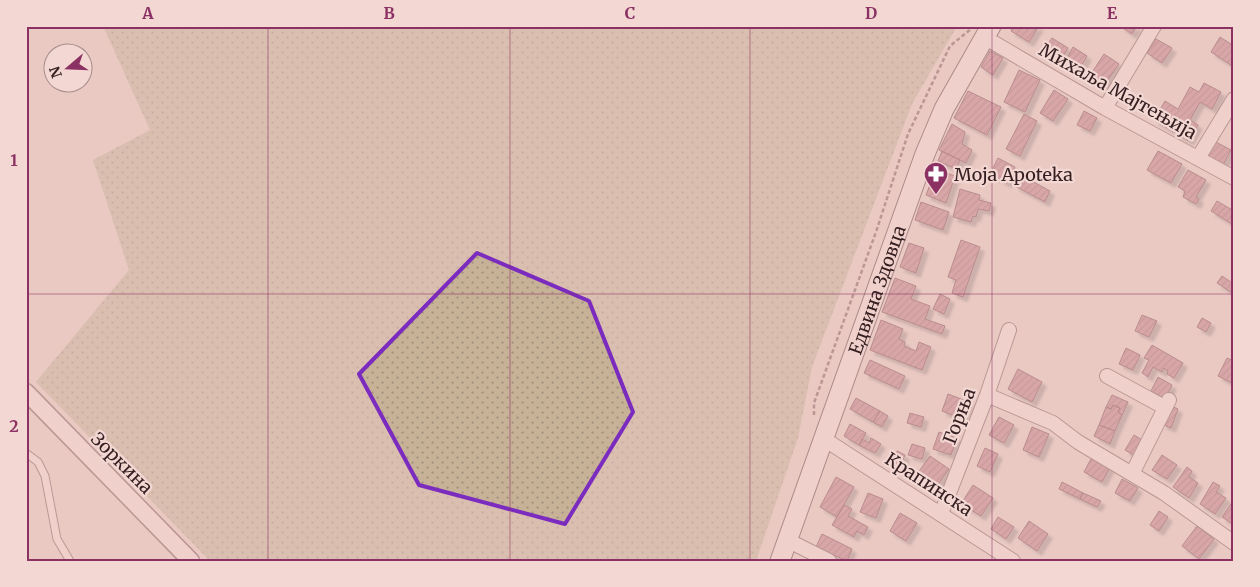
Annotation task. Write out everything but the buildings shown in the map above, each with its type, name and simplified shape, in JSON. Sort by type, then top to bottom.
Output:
[{"type":"main road","name":"Едвина Здовца","points":[[780,561],[925,154],[944,109],[983,30]]},
{"type":"street","points":[[1105,108],[1154,26]]},
{"type":"street","name":"Михаља Мајтењија","points":[[983,30],[1105,108],[1234,178]]},
{"type":"street","points":[[1198,158],[1234,100]]},
{"type":"street","name":"Горња","points":[[942,514],[987,395],[1009,330]]},
{"type":"street","points":[[1107,376],[1166,404],[1132,474]]},
{"type":"street","name":"Зоркина","points":[[26,392],[191,561]]},
{"type":"street","points":[[987,395],[1053,423],[1078,442],[1164,493],[1234,543]]},
{"type":"street","name":"Крапинска","points":[[824,439],[1013,561]]},
{"type":"street","points":[[787,540],[829,561]]},
{"type":"lane","points":[[26,454],[38,462],[45,476],[57,539],[70,561]]},
{"type":"path","points":[[814,420],[814,403],[876,232],[908,134],[950,46],[983,30]]},
{"type":"highlighted area","points":[[477,253],[589,301],[633,412],[565,524],[419,485],[359,374]]},
{"type":"shaded area","points":[[103,26],[957,26],[912,104],[812,367],[798,438],[756,561],[210,561],[36,382],[129,270],[93,160],[150,130]]},
{"type":"place","name":"Moja Apoteka","points":[[936,195]]}]
